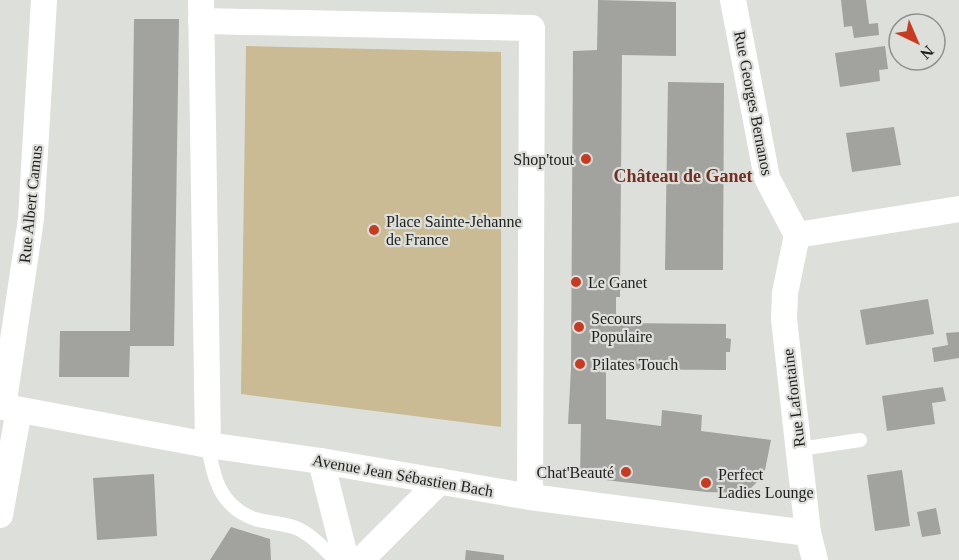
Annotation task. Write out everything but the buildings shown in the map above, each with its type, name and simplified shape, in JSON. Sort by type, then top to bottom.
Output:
[{"type":"street","name":"Rue Albert Camus","points":[[0,514],[7,408],[31,219],[44,0]]},
{"type":"street","name":"Rue Georges Bernanos","points":[[734,0],[766,178],[797,235]]},
{"type":"street","points":[[208,445],[201,11],[532,28],[530,497]]},
{"type":"street","points":[[797,235],[959,209]]},
{"type":"street","name":"Rue Lafontaine","points":[[797,235],[785,293],[784,319],[808,532],[815,560]]},
{"type":"street","name":"Avenue Jean Sébastien Bach","points":[[7,408],[208,445],[321,461],[530,497],[808,532]]},
{"type":"street","points":[[321,461],[346,560]]},
{"type":"street","points":[[361,560],[440,481]]},
{"type":"lane","points":[[800,448],[860,440]]},
{"type":"lane","points":[[208,445],[212,471],[221,494],[235,507],[253,518],[297,528],[315,540],[336,560]]},
{"type":"shaded area","points":[[246,46],[501,52],[501,427],[241,394]]},
{"type":"place","name":"Shop'tout","points":[[586,159]]},
{"type":"place","name":"Place Sainte-Jehanne de France","points":[[374,230]]},
{"type":"place","name":"Le Ganet","points":[[576,282]]},
{"type":"place","name":"Secours Populaire","points":[[579,327]]},
{"type":"place","name":"Pilates Touch","points":[[580,364]]},
{"type":"place","name":"Chat'Beauté","points":[[626,472]]},
{"type":"place","name":"Perfect Ladies Lounge","points":[[706,483]]},
{"type":"district","name":"Château de Ganet","points":[[683,176]]}]
